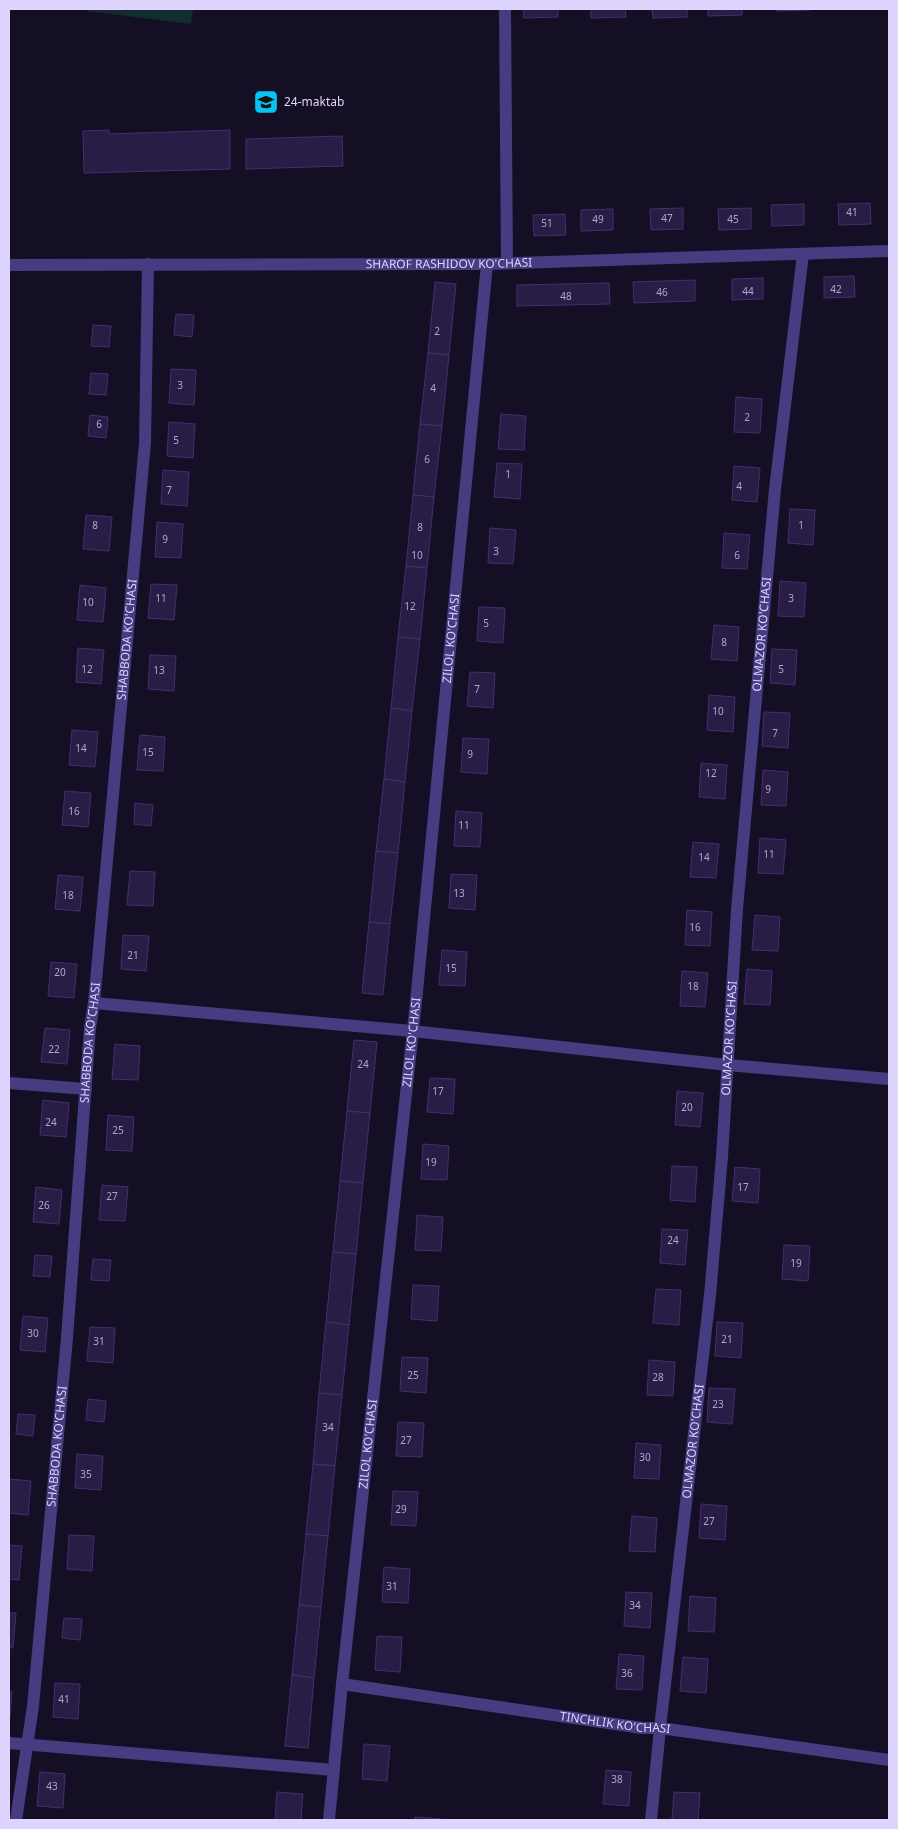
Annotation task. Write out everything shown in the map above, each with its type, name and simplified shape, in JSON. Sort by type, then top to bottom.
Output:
[{"type":"street","points":[[505,9],[507,263]]},
{"type":"street","name":"SHAROF RASHIDOV KO'CHASI","points":[[9,265],[487,264],[889,251]]},
{"type":"street","name":"OLMAZOR KO'CHASI","points":[[651,1820],[710,1295],[728,1066],[736,909],[774,489],[803,254]]},
{"type":"street","name":"SHABBODA KO'CHASI","points":[[16,1820],[33,1706],[66,1338],[90,1028],[94,1002],[145,443],[148,264]]},
{"type":"street","name":"ZILOL KO'CHASI","points":[[329,1820],[412,1031],[487,264]]},
{"type":"street","points":[[94,1002],[412,1031],[728,1066],[889,1079]]},
{"type":"street","points":[[9,1083],[86,1089]]},
{"type":"street","name":"TINCHLIK KO'CHASI","points":[[342,1684],[642,1728],[660,1728],[889,1760]]},
{"type":"street","points":[[9,1743],[334,1770]]},
{"type":"green space","points":[[87,9],[193,9],[191,24],[87,11]]},
{"type":"building","points":[[523,9],[558,9],[558,17],[524,18]]},
{"type":"building","points":[[591,9],[625,9],[626,17],[591,18]]},
{"type":"building","points":[[652,9],[687,9],[687,17],[653,18]]},
{"type":"building","points":[[708,9],[742,9],[742,15],[708,16]]},
{"type":"building","points":[[776,9],[810,9],[810,10],[776,11]]},
{"type":"building","points":[[109,130],[109,134],[230,130],[230,169],[84,173],[83,131]]},
{"type":"building","points":[[342,136],[343,166],[246,169],[246,139]]},
{"type":"building","points":[[870,203],[871,224],[839,225],[838,204]]},
{"type":"building","points":[[804,204],[804,225],[772,226],[771,205]]},
{"type":"building","points":[[683,208],[683,229],[651,230],[650,209]]},
{"type":"building","points":[[751,208],[751,229],[719,230],[718,209]]},
{"type":"building","points":[[613,209],[613,230],[581,231],[581,210]]},
{"type":"building","points":[[565,214],[566,235],[534,236],[533,215]]},
{"type":"building","points":[[854,276],[855,297],[824,298],[824,277]]},
{"type":"building","points":[[763,278],[763,299],[732,300],[732,279]]},
{"type":"building","points":[[695,280],[695,301],[634,303],[633,282]]},
{"type":"building","points":[[435,282],[456,284],[449,355],[428,353]]},
{"type":"building","points":[[609,283],[610,304],[517,306],[517,285]]},
{"type":"building","points":[[176,314],[194,315],[192,337],[174,335]]},
{"type":"building","points":[[93,325],[111,326],[109,347],[91,346]]},
{"type":"building","points":[[428,353],[449,355],[442,426],[420,424]]},
{"type":"building","points":[[171,369],[196,370],[194,405],[169,403]]},
{"type":"building","points":[[91,373],[108,374],[106,395],[89,394]]},
{"type":"building","points":[[736,397],[762,399],[760,433],[734,432]]},
{"type":"building","points":[[501,414],[526,416],[524,450],[498,449]]},
{"type":"building","points":[[90,415],[108,417],[106,438],[88,436]]},
{"type":"building","points":[[169,422],[195,424],[193,458],[167,456]]},
{"type":"building","points":[[420,424],[442,426],[434,497],[413,495]]},
{"type":"building","points":[[497,463],[522,464],[520,499],[494,497]]},
{"type":"building","points":[[734,466],[760,468],[757,502],[732,500]]},
{"type":"building","points":[[163,470],[189,472],[187,506],[161,504]]},
{"type":"building","points":[[413,495],[434,497],[427,568],[406,566]]},
{"type":"building","points":[[790,509],[815,510],[813,545],[788,543]]},
{"type":"building","points":[[86,515],[112,517],[109,551],[83,549]]},
{"type":"building","points":[[157,522],[183,524],[181,558],[155,557]]},
{"type":"building","points":[[490,528],[516,530],[513,564],[488,563]]},
{"type":"building","points":[[724,533],[750,535],[747,569],[722,568]]},
{"type":"building","points":[[406,566],[427,568],[420,639],[398,637]]},
{"type":"building","points":[[780,581],[806,583],[804,617],[778,616]]},
{"type":"building","points":[[151,584],[177,585],[174,620],[148,618]]},
{"type":"building","points":[[80,585],[106,588],[103,622],[77,620]]},
{"type":"building","points":[[479,607],[505,608],[503,643],[477,641]]},
{"type":"building","points":[[714,625],[739,627],[737,661],[711,659]]},
{"type":"building","points":[[398,637],[420,639],[412,711],[391,708]]},
{"type":"building","points":[[78,648],[104,650],[101,684],[76,682]]},
{"type":"building","points":[[772,649],[797,650],[795,685],[770,683]]},
{"type":"building","points":[[150,655],[176,656],[174,691],[148,689]]},
{"type":"building","points":[[470,672],[495,673],[493,708],[467,706]]},
{"type":"building","points":[[709,695],[735,697],[733,732],[707,730]]},
{"type":"building","points":[[391,708],[412,711],[405,782],[384,779]]},
{"type":"building","points":[[764,712],[790,713],[788,748],[762,746]]},
{"type":"building","points":[[72,730],[98,732],[95,767],[69,765]]},
{"type":"building","points":[[140,735],[165,737],[163,771],[137,770]]},
{"type":"building","points":[[463,738],[489,739],[487,774],[461,772]]},
{"type":"building","points":[[701,763],[727,765],[725,799],[699,797]]},
{"type":"building","points":[[763,770],[788,772],[786,806],[761,805]]},
{"type":"building","points":[[384,779],[405,782],[398,853],[376,851]]},
{"type":"building","points":[[65,791],[91,793],[88,827],[62,825]]},
{"type":"building","points":[[135,803],[153,805],[151,826],[134,824]]},
{"type":"building","points":[[456,811],[482,813],[480,847],[454,846]]},
{"type":"building","points":[[760,838],[786,840],[783,874],[758,873]]},
{"type":"building","points":[[693,842],[719,844],[716,878],[690,877]]},
{"type":"building","points":[[376,851],[398,853],[390,924],[369,922]]},
{"type":"building","points":[[130,871],[155,872],[153,906],[127,905]]},
{"type":"building","points":[[451,874],[477,875],[475,910],[449,908]]},
{"type":"building","points":[[58,875],[83,877],[80,911],[55,909]]},
{"type":"building","points":[[687,910],[712,912],[710,946],[685,945]]},
{"type":"building","points":[[755,915],[780,917],[778,951],[752,950]]},
{"type":"building","points":[[369,922],[390,924],[383,995],[362,993]]},
{"type":"building","points":[[123,935],[149,936],[146,971],[121,969]]},
{"type":"building","points":[[442,950],[467,952],[465,986],[439,985]]},
{"type":"building","points":[[51,962],[77,964],[74,998],[48,996]]},
{"type":"building","points":[[747,969],[772,971],[770,1005],[744,1004]]},
{"type":"building","points":[[682,971],[708,973],[705,1007],[680,1006]]},
{"type":"building","points":[[45,1028],[70,1030],[67,1064],[41,1062]]},
{"type":"building","points":[[354,1040],[377,1042],[370,1113],[347,1111]]},
{"type":"building","points":[[115,1044],[140,1046],[138,1080],[112,1079]]},
{"type":"building","points":[[430,1078],[455,1079],[453,1114],[427,1112]]},
{"type":"building","points":[[677,1091],[703,1093],[700,1127],[675,1125]]},
{"type":"building","points":[[43,1100],[69,1103],[66,1137],[40,1135]]},
{"type":"building","points":[[347,1111],[370,1113],[363,1183],[340,1181]]},
{"type":"building","points":[[108,1115],[134,1117],[132,1151],[106,1150]]},
{"type":"building","points":[[423,1144],[449,1146],[447,1180],[421,1179]]},
{"type":"building","points":[[672,1166],[697,1167],[695,1202],[670,1200]]},
{"type":"building","points":[[735,1167],[760,1169],[758,1203],[732,1201]]},
{"type":"building","points":[[340,1181],[363,1183],[356,1254],[333,1252]]},
{"type":"building","points":[[102,1185],[128,1187],[125,1221],[99,1220]]},
{"type":"building","points":[[36,1187],[62,1190],[59,1224],[33,1222]]},
{"type":"building","points":[[417,1215],[443,1217],[441,1251],[415,1250]]},
{"type":"building","points":[[662,1229],[688,1230],[685,1265],[660,1263]]},
{"type":"building","points":[[784,1245],[810,1246],[808,1281],[782,1279]]},
{"type":"building","points":[[333,1252],[356,1254],[349,1325],[326,1322]]},
{"type":"building","points":[[35,1255],[52,1256],[50,1277],[33,1276]]},
{"type":"building","points":[[93,1259],[111,1260],[109,1281],[91,1280]]},
{"type":"building","points":[[413,1285],[439,1286],[437,1321],[411,1319]]},
{"type":"building","points":[[656,1289],[681,1290],[679,1325],[653,1323]]},
{"type":"building","points":[[23,1316],[48,1318],[45,1352],[20,1350]]},
{"type":"building","points":[[326,1322],[349,1325],[342,1395],[319,1393]]},
{"type":"building","points":[[717,1322],[743,1323],[741,1358],[715,1356]]},
{"type":"building","points":[[90,1327],[115,1328],[113,1363],[87,1361]]},
{"type":"building","points":[[402,1357],[428,1358],[426,1393],[400,1391]]},
{"type":"building","points":[[649,1360],[675,1362],[673,1396],[647,1395]]},
{"type":"building","points":[[709,1388],[735,1389],[732,1424],[707,1422]]},
{"type":"building","points":[[319,1393],[342,1395],[335,1466],[313,1464]]},
{"type":"building","points":[[88,1399],[106,1401],[104,1422],[86,1420]]},
{"type":"building","points":[[18,1414],[35,1415],[33,1436],[16,1434]]},
{"type":"building","points":[[398,1422],[424,1423],[422,1457],[396,1456]]},
{"type":"building","points":[[636,1443],[661,1445],[659,1479],[634,1478]]},
{"type":"building","points":[[77,1454],[103,1456],[101,1490],[75,1488]]},
{"type":"building","points":[[313,1464],[335,1466],[328,1536],[306,1534]]},
{"type":"building","points":[[9,1479],[31,1481],[28,1515],[9,1513]]},
{"type":"building","points":[[393,1491],[418,1492],[416,1526],[391,1525]]},
{"type":"building","points":[[701,1504],[727,1506],[725,1540],[699,1538]]},
{"type":"building","points":[[632,1516],[657,1518],[655,1552],[629,1551]]},
{"type":"building","points":[[306,1534],[328,1536],[321,1607],[299,1605]]},
{"type":"building","points":[[69,1535],[94,1536],[92,1571],[67,1569]]},
{"type":"building","points":[[9,1545],[22,1546],[19,1580],[9,1579]]},
{"type":"building","points":[[384,1567],[410,1569],[408,1603],[382,1602]]},
{"type":"building","points":[[626,1592],[652,1593],[650,1628],[624,1626]]},
{"type":"building","points":[[690,1596],[716,1598],[714,1632],[688,1631]]},
{"type":"building","points":[[299,1605],[321,1607],[314,1678],[292,1675]]},
{"type":"building","points":[[9,1613],[16,1613],[13,1648],[9,1647]]},
{"type":"building","points":[[64,1618],[82,1619],[80,1640],[62,1638]]},
{"type":"building","points":[[377,1636],[402,1637],[400,1672],[375,1670]]},
{"type":"building","points":[[619,1654],[644,1656],[642,1690],[616,1689]]},
{"type":"building","points":[[683,1657],[708,1659],[706,1693],[680,1691]]},
{"type":"building","points":[[292,1675],[314,1678],[308,1748],[285,1746]]},
{"type":"building","points":[[55,1683],[80,1684],[78,1719],[53,1717]]},
{"type":"building","points":[[9,1691],[12,1692],[9,1726]]},
{"type":"building","points":[[364,1744],[390,1746],[387,1781],[362,1779]]},
{"type":"building","points":[[606,1770],[631,1772],[629,1806],[603,1804]]},
{"type":"building","points":[[40,1772],[65,1774],[63,1808],[37,1806]]},
{"type":"building","points":[[277,1792],[303,1794],[301,1820],[275,1820]]},
{"type":"building","points":[[674,1792],[700,1793],[698,1820],[672,1820]]},
{"type":"building","points":[[415,1817],[441,1819],[441,1820],[415,1820]]},
{"type":"place","name":"24-maktab","points":[[266,102]]}]
